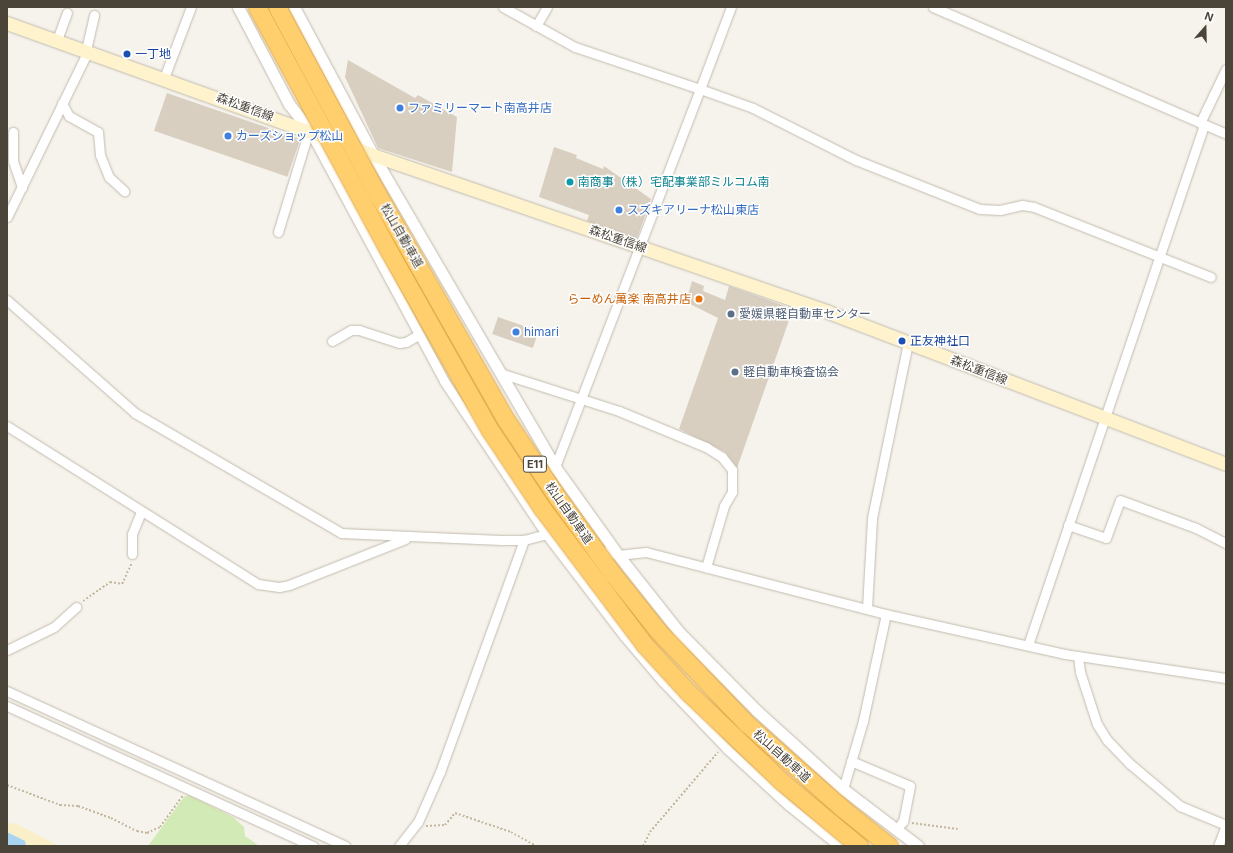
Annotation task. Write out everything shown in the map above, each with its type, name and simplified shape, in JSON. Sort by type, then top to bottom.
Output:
[{"type":"highway","name":"松山自動車道","points":[[257,7],[389,251],[490,430],[542,508],[644,644],[688,692],[781,781],[859,846]]},
{"type":"highway","name":"松山自動車道","points":[[277,7],[378,195],[506,420],[557,497],[612,573],[659,632],[742,719],[810,781],[890,846]]},
{"type":"main road","name":"森松重信線","points":[[7,23],[87,50],[309,130],[373,155],[828,312],[1226,464]]},
{"type":"street","points":[[164,78],[191,7]]},
{"type":"street","points":[[238,7],[289,104],[309,130],[444,381],[546,534],[624,636],[664,682],[723,745],[788,805],[834,844]]},
{"type":"street","points":[[294,7],[373,155],[555,467],[618,555],[679,632],[796,749],[843,789],[918,846]]},
{"type":"street","points":[[503,7],[574,47],[753,108],[856,160],[980,209],[1000,210],[1022,205],[1034,207],[1211,277]]},
{"type":"street","points":[[536,26],[547,7]]},
{"type":"street","points":[[555,467],[731,7]]},
{"type":"street","points":[[933,7],[1226,134]]},
{"type":"street","points":[[57,40],[67,13]]},
{"type":"street","points":[[7,217],[87,50],[94,15]]},
{"type":"street","points":[[1028,645],[1161,257],[1202,124],[1226,69]]},
{"type":"street","points":[[62,103],[69,116],[98,132],[100,155],[109,177],[124,191]]},
{"type":"street","points":[[278,232],[309,130]]},
{"type":"street","points":[[13,132],[13,161],[22,186]]},
{"type":"street","points":[[7,300],[135,413],[341,533],[408,538],[524,540],[546,534],[618,555],[646,552],[886,614],[1078,656],[1226,678]]},
{"type":"street","points":[[332,342],[351,330],[359,330],[399,343],[406,342],[418,335]]},
{"type":"street","points":[[866,608],[872,518],[908,343]]},
{"type":"street","points":[[500,373],[619,411],[706,447],[722,457],[732,470],[732,492],[724,506],[706,567]]},
{"type":"street","points":[[7,426],[248,580],[268,586],[278,587],[296,583],[368,552],[408,538]]},
{"type":"street","points":[[1068,525],[1106,538],[1120,500],[1196,528],[1226,543]]},
{"type":"street","points":[[132,554],[132,534],[141,512]]},
{"type":"street","points":[[399,846],[416,826],[442,764],[524,540]]},
{"type":"street","points":[[7,650],[54,627],[76,607]]},
{"type":"street","points":[[843,789],[863,721],[886,614]]},
{"type":"street","points":[[1078,656],[1080,672],[1097,724],[1107,740],[1129,763],[1180,806],[1226,825],[1218,846]]},
{"type":"street","points":[[7,691],[345,846]]},
{"type":"street","points":[[7,706],[313,846]]},
{"type":"street","points":[[851,762],[910,786],[903,821],[896,830]]},
{"type":"path","points":[[76,607],[110,582],[122,584],[130,571],[132,554]]},
{"type":"path","points":[[643,846],[650,832],[723,745]]},
{"type":"path","points":[[7,785],[60,805],[78,806],[137,831],[154,832],[168,818],[187,788]]},
{"type":"path","points":[[416,826],[445,825],[454,813],[511,832],[536,846]]},
{"type":"path","points":[[903,821],[958,829]]},
{"type":"green space","points":[[189,795],[233,817],[244,827],[245,836],[259,846],[148,846],[184,797]]},
{"type":"sand","points":[[7,823],[17,824],[59,846],[7,846]]},
{"type":"water","points":[[7,832],[25,841],[26,846],[7,846]]},
{"type":"building","name":"ファミリーマート南高井店","points":[[348,60],[415,98],[418,95],[457,117],[452,172],[378,148],[345,77]]},
{"type":"building","name":"カーズショップ松山","points":[[167,93],[300,139],[287,177],[154,131]]},
{"type":"building","points":[[554,147],[577,155],[576,158],[603,169],[604,166],[651,199],[637,238],[587,221],[589,215],[539,197]]},
{"type":"building","name":"軽自動車検査協会","points":[[692,281],[704,286],[703,291],[725,300],[729,286],[793,309],[737,468],[725,452],[679,429],[718,318],[686,302]]},
{"type":"building","name":"himari","points":[[498,317],[539,331],[533,348],[492,334]]},
{"type":"place","name":"一丁地","points":[[127,54]]},
{"type":"place","name":"ファミリーマート南高井店","points":[[400,108]]},
{"type":"place","name":"カーズショップ松山","points":[[228,136]]},
{"type":"place","name":"南商事（株）宅配事業部ミルコム南","points":[[570,182]]},
{"type":"place","name":"スズキアリーナ松山東店","points":[[619,210]]},
{"type":"place","name":"らーめん萬楽 南高井店","points":[[699,299]]},
{"type":"place","name":"愛媛県軽自動車センター","points":[[731,314]]},
{"type":"place","name":"himari","points":[[516,332]]},
{"type":"place","name":"正友神社口","points":[[902,341]]},
{"type":"place","name":"軽自動車検査協会","points":[[735,372]]}]
